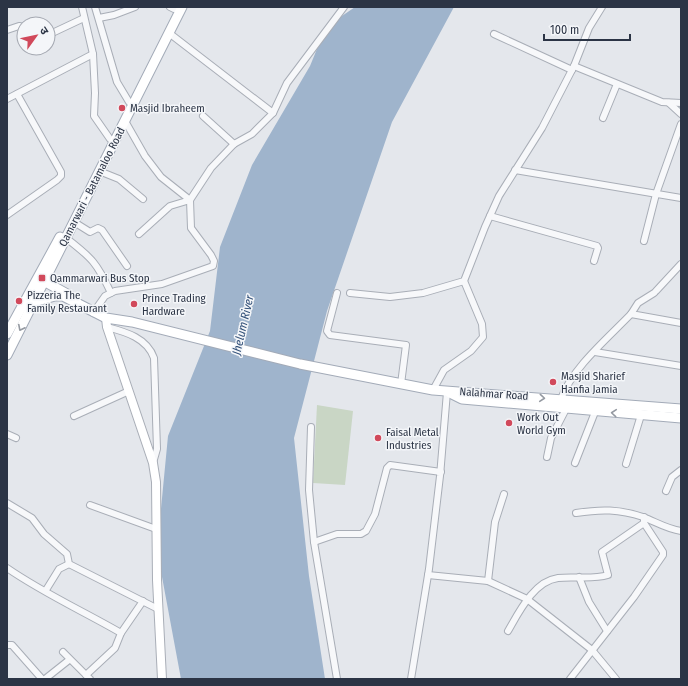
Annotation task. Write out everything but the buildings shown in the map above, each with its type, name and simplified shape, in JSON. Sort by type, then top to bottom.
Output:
[{"type":"main road","name":"Qamarwari - Batamaloo Road","points":[[42,280],[66,238],[169,33],[175,8]]},
{"type":"main road","name":"Qamarwari - Batamaloo Road","points":[[42,280],[175,8]]},
{"type":"main road","points":[[7,355],[34,302],[42,280]]},
{"type":"main road","points":[[42,280],[94,312],[107,322],[185,336],[300,364],[447,392]]},
{"type":"main road","points":[[8,329],[42,280]]},
{"type":"main road","points":[[34,302],[59,296],[94,312]]},
{"type":"main road","name":"Nalahmar Road","points":[[447,392],[561,399],[681,409]]},
{"type":"main road","name":"Nalahmar Road","points":[[447,392],[462,399],[595,412],[681,418]]},
{"type":"street","points":[[82,7],[93,54],[95,93],[94,116],[110,139]]},
{"type":"street","points":[[95,7],[117,82],[129,102]]},
{"type":"street","points":[[99,18],[114,15],[135,7]]},
{"type":"street","points":[[94,312],[106,296],[115,291],[162,284],[213,266],[214,261],[211,255],[191,228],[190,200],[211,168],[234,144],[252,134],[273,113],[287,83],[344,7]]},
{"type":"street","points":[[433,390],[444,370],[471,351],[483,337],[482,324],[464,281],[499,196],[542,128],[573,68],[589,28],[602,7]]},
{"type":"street","points":[[56,31],[84,18]]},
{"type":"street","points":[[169,33],[273,113]]},
{"type":"street","points":[[494,34],[573,68],[662,102],[681,103]]},
{"type":"street","points":[[7,99],[93,54]]},
{"type":"street","points":[[603,118],[617,84]]},
{"type":"street","points":[[7,215],[61,176],[61,172],[16,94]]},
{"type":"street","points":[[669,103],[681,114]]},
{"type":"street","points":[[203,116],[234,144]]},
{"type":"street","points":[[125,121],[145,156],[161,176],[190,200]]},
{"type":"street","points":[[644,241],[656,194],[681,124]]},
{"type":"street","points":[[515,170],[681,198]]},
{"type":"street","points":[[99,171],[119,179],[143,199]]},
{"type":"street","points":[[139,234],[170,206],[190,200]]},
{"type":"street","points":[[490,216],[597,246],[598,248],[594,261]]},
{"type":"street","points":[[74,222],[90,232],[98,228],[102,230],[127,266]]},
{"type":"street","points":[[66,238],[92,259],[100,269],[110,293]]},
{"type":"street","points":[[561,399],[567,385],[580,367],[631,314],[638,304],[655,292],[681,264]]},
{"type":"street","points":[[350,293],[390,297],[423,292],[464,281]]},
{"type":"street","points":[[337,293],[327,331],[330,335],[406,345],[401,384]]},
{"type":"street","points":[[631,314],[681,322]]},
{"type":"street","points":[[107,322],[153,463],[156,482],[158,609],[162,679]]},
{"type":"street","points":[[107,322],[141,340],[146,344],[152,354],[157,449],[153,463]]},
{"type":"street","points":[[595,352],[681,366]]},
{"type":"street","points":[[74,416],[129,390]]},
{"type":"street","points":[[411,679],[428,575],[441,472],[447,392]]},
{"type":"street","points":[[547,457],[551,438],[566,409]]},
{"type":"street","points":[[575,463],[595,412]]},
{"type":"street","points":[[626,464],[641,415]]},
{"type":"street","points":[[311,427],[309,490],[314,542],[337,679]]},
{"type":"street","points":[[7,434],[16,438]]},
{"type":"street","points":[[314,542],[337,534],[361,534],[366,531],[375,514],[387,468],[390,465],[441,472]]},
{"type":"street","points":[[666,491],[672,477],[681,470]]},
{"type":"street","points":[[488,581],[495,522],[504,494]]},
{"type":"street","points":[[7,504],[32,518],[44,534],[66,554],[69,564],[158,609]]},
{"type":"street","points":[[90,505],[156,529]]},
{"type":"street","points":[[576,513],[603,509],[644,520],[673,530],[681,531]]},
{"type":"street","points":[[508,631],[527,599],[535,591],[554,579],[608,575],[602,552],[644,520]]},
{"type":"street","points":[[570,679],[638,591],[663,555],[663,552],[644,520]]},
{"type":"street","points":[[46,590],[59,569],[69,564]]},
{"type":"street","points":[[7,568],[25,580],[46,590],[63,602],[84,611],[121,633]]},
{"type":"street","points":[[428,575],[488,581],[527,599],[592,650],[616,679]]},
{"type":"street","points":[[579,577],[589,602],[608,631]]},
{"type":"street","points":[[63,652],[69,660],[88,677],[113,650],[121,633],[143,601]]},
{"type":"street","points":[[7,639],[10,645],[43,679],[69,660]]},
{"type":"green space","points":[[317,405],[353,411],[345,485],[313,483]]},
{"type":"water","name":"Jhelum River","points":[[355,7],[454,7],[392,122],[327,311],[294,438],[309,576],[325,679],[181,679],[157,550],[168,436],[210,331],[220,247],[252,165],[310,66],[326,27]]},
{"type":"place","name":"Masjid Ibraheem","points":[[122,108]]},
{"type":"place","name":"Qammarwari Bus Stop","points":[[42,278]]},
{"type":"place","name":"Pizzeria The Family Restaurant","points":[[19,301]]},
{"type":"place","name":"Prince Trading Hardware","points":[[134,304]]},
{"type":"place","name":"Masjid Sharief Hanfia Jamia","points":[[553,382]]},
{"type":"place","name":"Work Out World Gym","points":[[509,423]]},
{"type":"place","name":"Faisal Metal Industries","points":[[378,438]]}]
